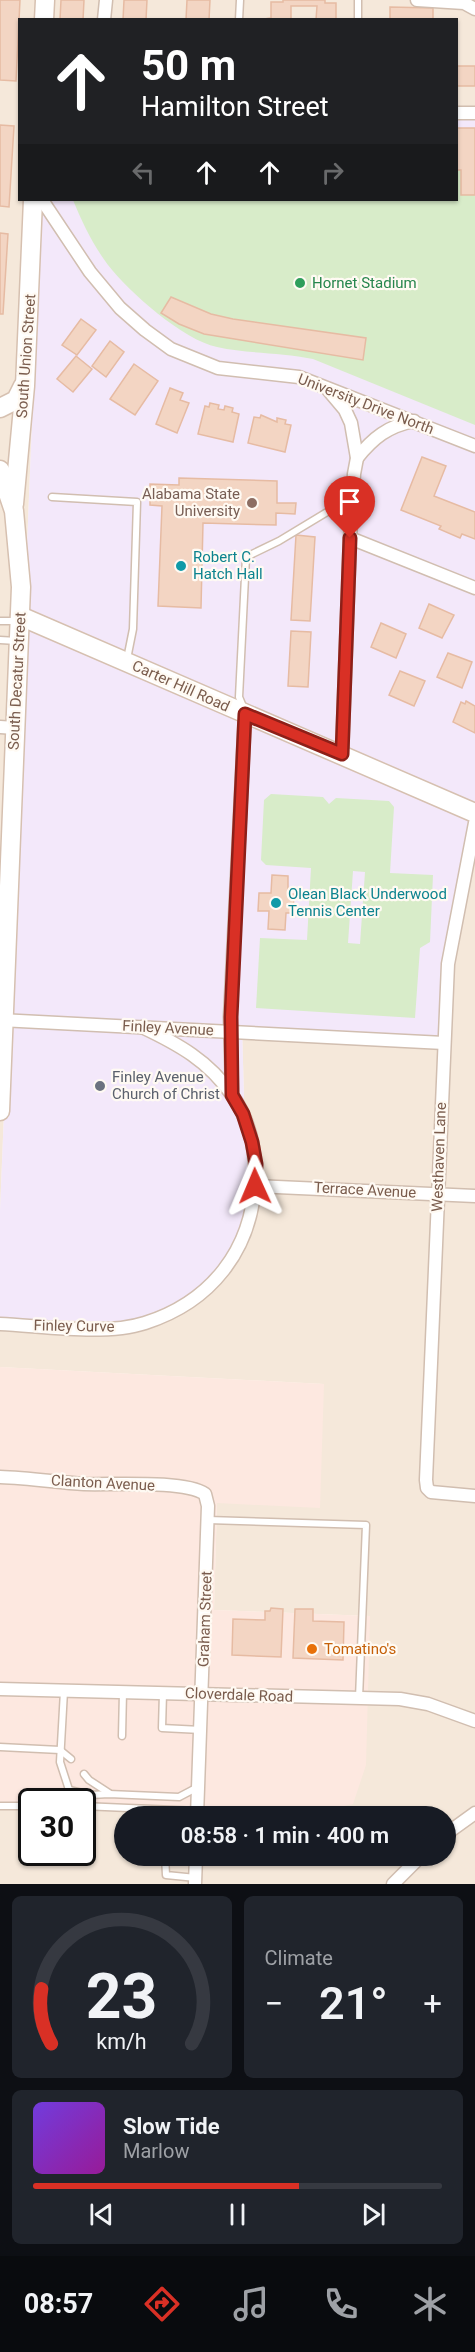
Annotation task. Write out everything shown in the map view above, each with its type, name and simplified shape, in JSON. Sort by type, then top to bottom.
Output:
[{"type":"main road","points":[[45,0],[45,18]]},
{"type":"main road","name":"South Union Street","points":[[14,511],[25,380],[33,201]]},
{"type":"main road","points":[[0,408],[16,400],[25,380]]},
{"type":"main road","name":"South Decatur Street","points":[[0,470],[14,511],[19,549],[20,619],[8,728],[0,1111]]},
{"type":"main road","name":"Carter Hill Road","points":[[20,619],[342,754],[475,813]]},
{"type":"street","points":[[104,18],[106,0]]},
{"type":"street","points":[[417,0],[464,3],[475,9]]},
{"type":"street","points":[[458,113],[475,113]]},
{"type":"street","name":"University Drive North","points":[[43,201],[90,272],[120,308],[171,349],[218,368],[299,377],[475,446]]},
{"type":"street","points":[[326,388],[345,410],[351,423],[357,458],[352,496],[342,754]]},
{"type":"street","points":[[357,458],[386,430],[414,421]]},
{"type":"street","points":[[350,538],[475,588]]},
{"type":"street","points":[[232,1095],[231,1032],[245,714]]},
{"type":"street","name":"Westhaven Lane","points":[[475,823],[448,964],[426,1480],[427,1488],[431,1492],[475,1496]]},
{"type":"street","name":"Finley Avenue","points":[[2,1020],[444,1043]]},
{"type":"street","name":"Finley Curve","points":[[0,1324],[118,1328],[146,1323],[178,1309],[208,1287],[235,1255],[248,1225],[254,1202],[255,1186],[256,1164],[243,1114],[232,1095],[203,1062],[182,1047],[142,1027]]},
{"type":"street","name":"Terrace Avenue","points":[[255,1186],[475,1196]]},
{"type":"street","name":"Clanton Avenue","points":[[0,1477],[74,1483],[173,1486],[192,1488],[205,1494]]},
{"type":"street","name":"Graham Street","points":[[198,1806],[208,1520],[205,1494]]},
{"type":"street","name":"Cloverdale Road","points":[[0,1689],[412,1700],[475,1721]]},
{"type":"street","points":[[456,1827],[475,1813]]},
{"type":"street","points":[[393,1884],[411,1866]]},
{"type":"lane","points":[[239,18],[240,0]]},
{"type":"lane","points":[[358,0],[358,18]]},
{"type":"lane","points":[[245,714],[239,697],[246,557],[279,541],[352,496]]},
{"type":"lane","points":[[52,497],[137,501],[133,629],[126,662]]},
{"type":"lane","points":[[0,621],[20,619]]},
{"type":"lane","points":[[0,640],[19,641]]},
{"type":"lane","points":[[208,1520],[366,1525],[359,1698]]},
{"type":"lane","points":[[64,1690],[60,1762],[68,1788]]},
{"type":"lane","points":[[122,1736],[123,1692]]},
{"type":"lane","points":[[163,1693],[162,1728],[201,1730]]},
{"type":"lane","points":[[0,1747],[60,1750],[71,1759]]},
{"type":"lane","points":[[84,1774],[110,1794]]},
{"type":"lane","points":[[96,1795],[179,1797],[199,1787]]},
{"type":"lane","points":[[0,1806],[18,1806]]},
{"type":"lane","points":[[96,1807],[114,1809]]},
{"type":"lane","points":[[166,1866],[166,1875],[196,1881]]},
{"type":"shaded area","points":[[0,0],[475,0],[475,118],[458,118],[458,18],[18,18],[18,201],[41,201],[0,1211]]},
{"type":"shaded area","name":"Alabama State University","points":[[458,118],[475,118],[475,808],[440,1038],[242,1026],[245,1133],[251,1168],[248,1210],[235,1246],[212,1276],[181,1301],[130,1322],[0,1319],[0,1211],[41,201],[458,201]]},
{"type":"shaded area","points":[[475,808],[475,1884],[0,1884],[0,1803],[18,1804],[18,1866],[96,1866],[96,1808],[114,1808],[114,1866],[456,1866],[456,1806],[301,1806],[370,1616],[214,1610],[217,1503],[324,1384],[0,1367],[0,1319],[245,1133],[242,1026],[439,1038]]},
{"type":"shaded area","points":[[0,1367],[324,1384],[320,1508],[217,1503],[214,1610],[370,1616],[366,1765],[353,1804],[344,1806],[96,1808],[96,1788],[18,1788],[18,1804],[0,1803]]},
{"type":"green space","name":"Hornet Stadium","points":[[458,128],[475,128],[475,425],[313,359],[241,351],[203,343],[158,314],[129,288],[108,265],[84,225],[73,201],[458,201]]},
{"type":"green space","points":[[271,794],[323,797],[329,804],[336,798],[389,801],[394,807],[390,873],[433,875],[430,942],[420,948],[415,1018],[256,1008],[260,938],[307,940],[311,868],[266,865],[261,860],[264,800]],"holes":[[[353,871],[365,872],[360,944],[348,943]]]},
{"type":"building","points":[[0,0],[20,0],[16,81],[0,80]]},
{"type":"building","points":[[61,0],[84,0],[83,18],[60,18]]},
{"type":"building","points":[[124,0],[147,0],[146,18],[123,18]]},
{"type":"building","points":[[187,0],[210,0],[209,18],[186,18]]},
{"type":"building","points":[[283,0],[325,0],[325,3],[336,3],[336,18],[316,18],[317,6],[291,6],[291,18],[271,18],[271,2],[283,2]]},
{"type":"building","points":[[390,7],[433,8],[433,18],[390,18]]},
{"type":"building","points":[[458,66],[475,66],[475,86],[458,86]]},
{"type":"building","points":[[0,125],[14,126],[9,207],[0,206]]},
{"type":"building","points":[[458,128],[475,128],[475,195],[461,195],[461,170],[458,170]]},
{"type":"building","points":[[0,233],[8,234],[3,314],[0,314]]},
{"type":"building","points":[[171,297],[211,314],[233,319],[366,338],[363,360],[204,334],[179,324],[161,313]]},
{"type":"building","points":[[81,319],[96,330],[77,355],[62,345]]},
{"type":"building","points":[[110,341],[124,352],[106,377],[92,366]]},
{"type":"building","points":[[76,356],[92,369],[73,392],[57,379]]},
{"type":"building","points":[[134,364],[158,381],[135,415],[110,399]]},
{"type":"building","points":[[170,388],[183,393],[180,400],[189,403],[177,433],[156,424]]},
{"type":"building","points":[[210,403],[219,405],[218,409],[224,410],[225,406],[233,408],[232,412],[239,414],[233,442],[198,434],[205,406],[209,407]]},
{"type":"building","points":[[261,415],[277,422],[277,418],[286,420],[285,424],[291,425],[285,452],[248,443],[254,417],[260,418]]},
{"type":"building","points":[[422,457],[446,466],[434,496],[475,512],[475,539],[462,534],[460,538],[439,529],[441,526],[401,510]]},
{"type":"building","name":"Robert C. Hatch Hall","points":[[179,478],[277,481],[277,503],[296,503],[295,514],[276,513],[276,525],[203,523],[201,608],[158,606],[162,506],[150,505],[150,484],[179,485]]},
{"type":"building","points":[[296,535],[315,537],[310,621],[291,620]]},
{"type":"building","points":[[429,604],[454,615],[442,638],[419,628]]},
{"type":"building","points":[[381,623],[406,634],[396,658],[371,647]]},
{"type":"building","points":[[291,631],[311,632],[308,687],[288,686]]},
{"type":"building","points":[[448,653],[472,662],[462,688],[437,677]]},
{"type":"building","points":[[400,671],[425,681],[414,706],[389,695]]},
{"type":"building","points":[[466,701],[475,706],[475,733],[453,722],[461,702],[465,704]]},
{"type":"building","name":"Olean Black Underwood Tennis Center","points":[[272,875],[288,876],[288,894],[294,894],[293,913],[286,913],[285,930],[268,929],[269,911],[258,911],[259,893],[271,893]]},
{"type":"building","points":[[271,1608],[283,1609],[281,1657],[232,1655],[233,1619],[265,1620],[265,1611],[270,1611]]},
{"type":"building","points":[[295,1609],[313,1609],[313,1621],[344,1622],[343,1660],[293,1658]]},
{"type":"place","name":"Hornet Stadium","points":[[300,283]]},
{"type":"place","name":"Alabama State University","points":[[252,503]]},
{"type":"place","name":"Robert C. Hatch Hall","points":[[181,566]]},
{"type":"place","name":"Olean Black Underwood Tennis Center","points":[[276,903]]},
{"type":"place","name":"Finley Avenue Church of Christ","points":[[100,1086]]},
{"type":"place","name":"Tomatino's","points":[[312,1649]]},
{"type":"route","points":[[255,1186],[256,1164],[250,1133],[243,1114],[232,1095],[231,1017],[245,714],[342,754],[350,538]]}]
